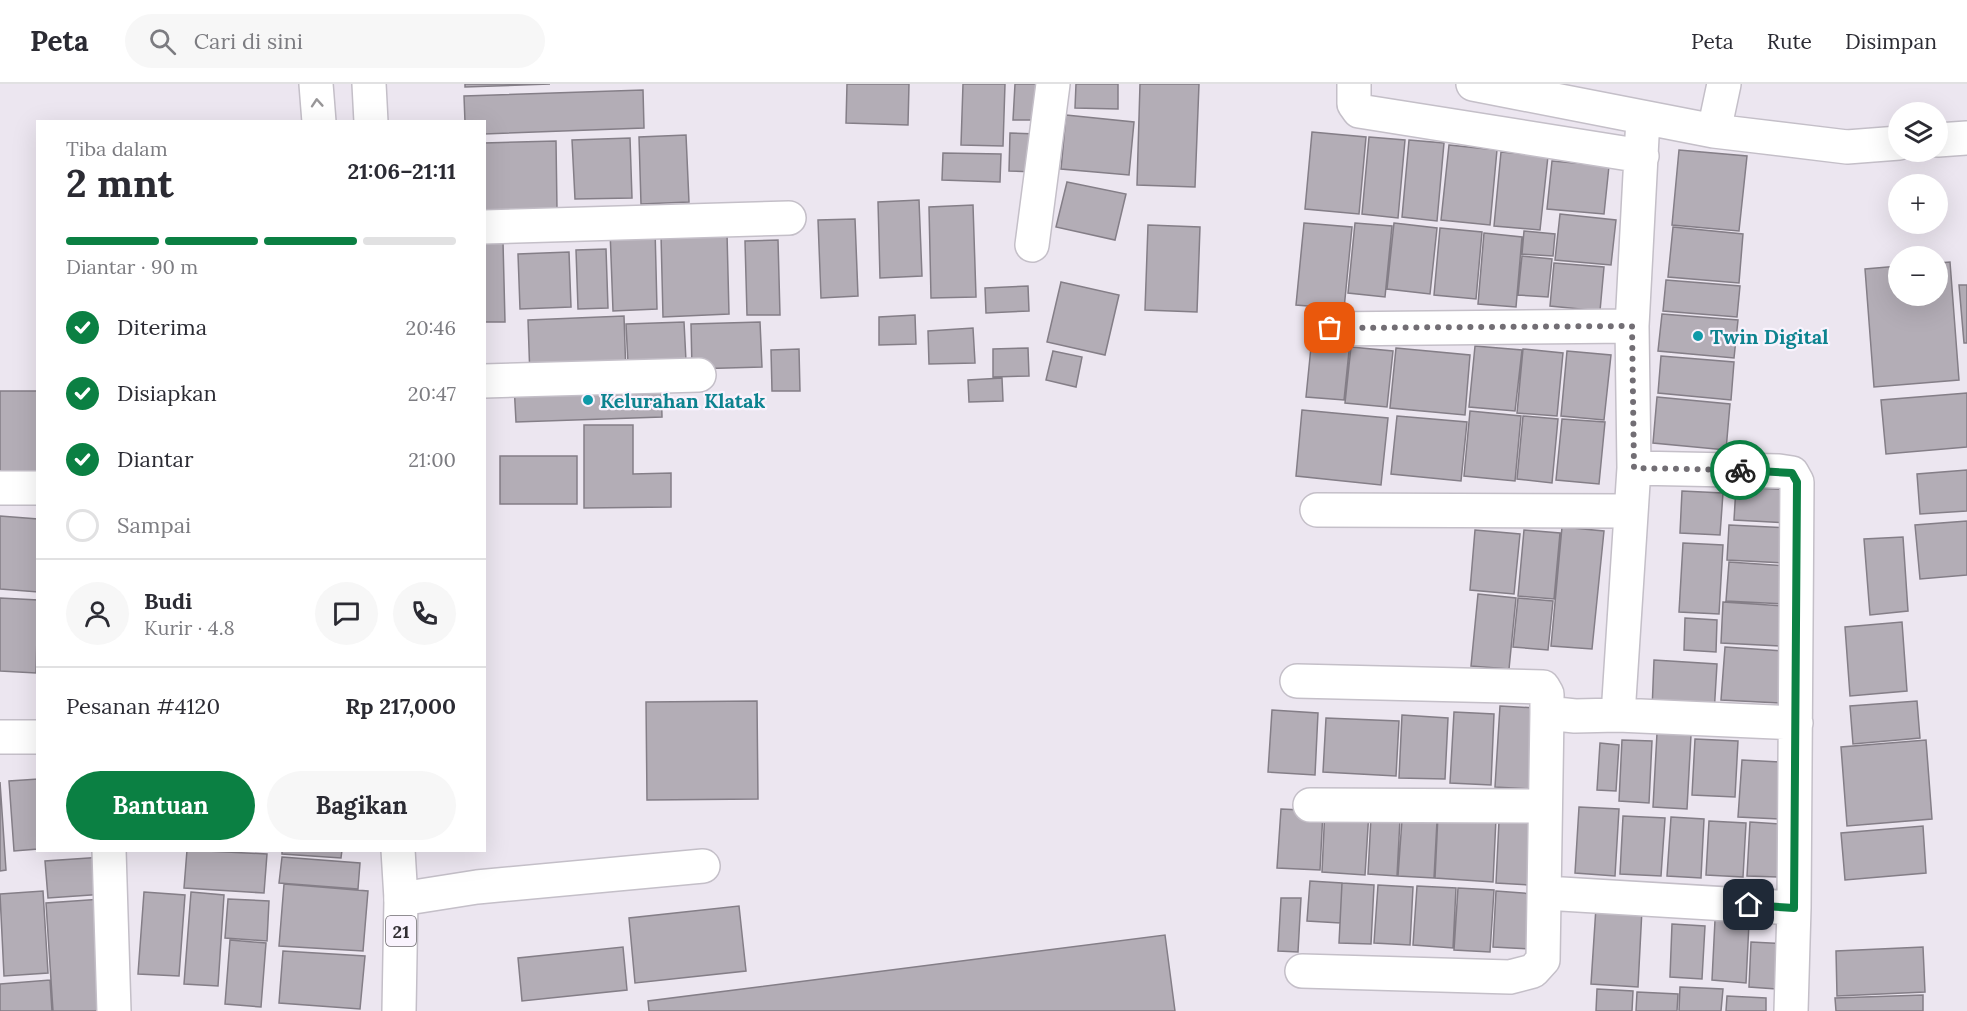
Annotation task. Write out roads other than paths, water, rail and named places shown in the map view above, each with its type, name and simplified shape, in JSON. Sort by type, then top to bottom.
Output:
[{"type":"main road","points":[[316,84],[319,120]]},
{"type":"main road","points":[[369,84],[372,120]]},
{"type":"main road","points":[[1032,245],[1053,84]]},
{"type":"main road","points":[[1354,84],[1354,104],[1359,111],[1642,156]]},
{"type":"main road","points":[[1714,131],[1724,84]]},
{"type":"main road","points":[[1491,86],[1536,97],[1714,131],[1847,147],[1888,144]]},
{"type":"main road","points":[[1527,137],[1536,97]]},
{"type":"main road","points":[[1567,144],[1577,105]]},
{"type":"main road","points":[[1618,715],[1634,468],[1632,326],[1643,118]]},
{"type":"main road","points":[[1948,139],[1967,138]]},
{"type":"main road","points":[[486,227],[789,218]]},
{"type":"main road","points":[[1330,328],[1632,326]]},
{"type":"main road","points":[[486,381],[699,375]]},
{"type":"main road","points":[[1634,468],[1792,473],[1797,482],[1794,908],[1791,1011]]},
{"type":"main road","points":[[0,488],[36,488]]},
{"type":"main road","points":[[1317,510],[1631,511]]},
{"type":"main road","points":[[1297,681],[1543,687],[1547,691],[1543,960],[1533,972],[1510,977],[1302,971]]},
{"type":"main road","points":[[1547,713],[1575,716],[1618,715],[1796,723]]},
{"type":"main road","points":[[0,737],[36,736]]},
{"type":"main road","points":[[1310,805],[1544,806]]},
{"type":"main road","points":[[108,852],[114,1011]]},
{"type":"main road","name":"21","points":[[398,852],[401,899],[399,1011]]},
{"type":"main road","points":[[401,899],[477,887],[703,866]]},
{"type":"main road","points":[[1545,893],[1794,908]]},
{"type":"place","name":"Twin Digital","points":[[1698,336]]},
{"type":"place","name":"Kelurahan Klatak","points":[[588,400]]}]
